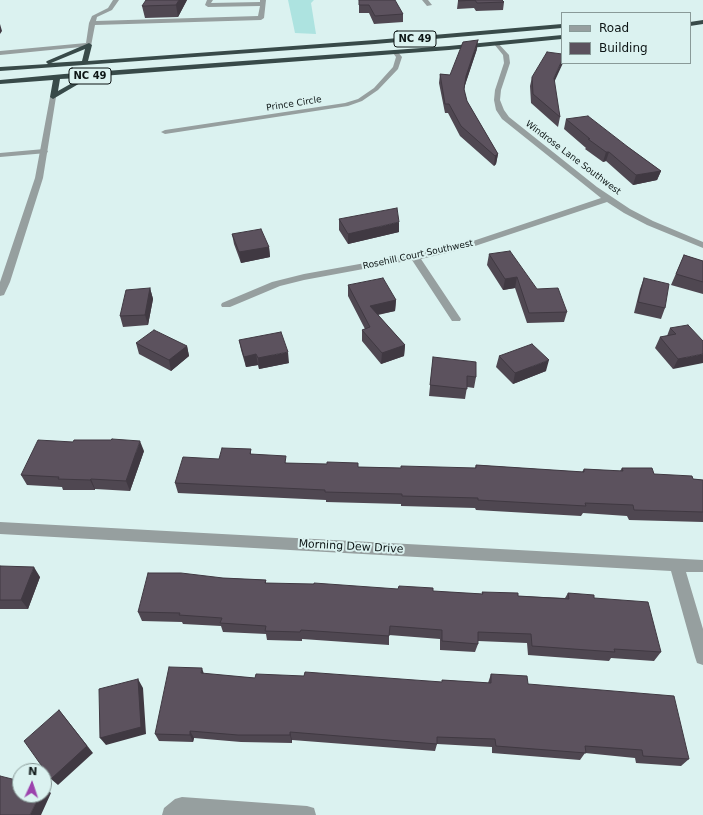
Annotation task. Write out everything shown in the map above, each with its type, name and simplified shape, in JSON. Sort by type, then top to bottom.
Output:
[{"type":"highway","points":[[691,24],[703,22]]},
{"type":"highway","name":"NC 49","points":[[0,69],[381,42],[561,26]]},
{"type":"highway","name":"NC 49","points":[[0,82],[396,53],[561,37]]},
{"type":"highway","points":[[304,60],[311,54],[373,49],[384,46],[381,42]]},
{"type":"highway","points":[[0,75],[53,70],[85,62],[89,45]]},
{"type":"highway","points":[[42,66],[58,57],[89,45]]},
{"type":"highway","points":[[53,97],[57,78],[93,68],[196,59],[202,54]]},
{"type":"highway","points":[[53,97],[88,76]]},
{"type":"street","points":[[0,53],[89,45],[92,23],[96,16],[110,9],[116,0]]},
{"type":"street","points":[[92,23],[261,18],[262,2],[208,5],[210,0]]},
{"type":"street","points":[[425,0],[429,5]]},
{"type":"street","name":"Windrose Lane Southwest","points":[[497,44],[506,55],[507,63],[498,90],[497,100],[500,110],[506,119],[609,198],[650,223],[703,245]]},
{"type":"street","name":"Prince Circle","points":[[165,132],[346,105],[360,100],[376,89],[396,68],[399,57],[396,53]]},
{"type":"street","points":[[0,293],[5,282],[39,178],[53,97]]},
{"type":"street","points":[[0,155],[44,151]]},
{"type":"street","name":"Rosehill Court Southwest","points":[[226,305],[276,284],[304,277],[415,257],[469,245],[609,198]]},
{"type":"street","points":[[415,257],[456,319]]},
{"type":"street","name":"Morning Dew Drive","points":[[0,528],[703,566]]},
{"type":"street","points":[[677,565],[703,657]]},
{"type":"street","points":[[171,815],[182,806],[307,815]]},
{"type":"shaded area","points":[[288,0],[314,0],[311,3],[316,34],[295,33]]},
{"type":"building","points":[[146,0],[179,0],[176,5],[142,6]]},
{"type":"building","points":[[359,0],[395,0],[403,14],[375,16],[369,5],[359,5]]},
{"type":"building","points":[[475,0],[502,0],[504,2],[477,3]]},
{"type":"building","points":[[478,40],[466,76],[464,89],[467,101],[498,154],[495,156],[461,126],[449,104],[445,104],[440,74],[450,75],[463,42]]},
{"type":"building","points":[[547,52],[561,54],[561,62],[554,78],[560,117],[533,94],[532,77]]},
{"type":"building","points":[[588,116],[661,171],[636,175],[609,152],[606,152],[588,139],[590,139],[566,119]]},
{"type":"building","points":[[397,208],[399,222],[348,234],[339,219]]},
{"type":"building","points":[[261,229],[269,247],[239,252],[232,234]]},
{"type":"building","points":[[510,251],[537,289],[558,288],[567,312],[529,313],[517,277],[505,279],[489,254]]},
{"type":"building","points":[[684,255],[703,261],[703,282],[676,274]]},
{"type":"building","points":[[383,278],[396,300],[370,306],[405,345],[382,353],[362,330],[370,327],[348,285]]},
{"type":"building","points":[[644,278],[669,284],[665,308],[638,302]]},
{"type":"building","points":[[150,288],[145,315],[120,316],[126,290]]},
{"type":"building","points":[[688,325],[703,341],[703,354],[678,359],[660,337],[676,334],[670,328]]},
{"type":"building","points":[[154,330],[187,346],[169,360],[136,343]]},
{"type":"building","points":[[281,332],[288,352],[258,358],[256,354],[244,357],[239,340]]},
{"type":"building","points":[[532,344],[549,360],[515,373],[499,356]]},
{"type":"building","points":[[433,357],[476,362],[476,377],[467,376],[467,389],[430,385]]},
{"type":"building","points":[[112,439],[140,441],[126,481],[58,479],[59,477],[21,475],[38,440],[73,442],[74,440]]},
{"type":"building","points":[[222,448],[251,449],[250,454],[286,456],[285,463],[358,463],[358,467],[401,468],[401,466],[476,468],[476,465],[584,472],[584,469],[623,471],[622,468],[652,468],[654,474],[692,476],[693,479],[703,480],[703,512],[634,510],[633,505],[585,503],[586,506],[478,500],[478,498],[402,496],[402,494],[325,492],[325,490],[175,483],[183,457],[219,459]]},
{"type":"building","points":[[0,566],[34,567],[21,600],[0,600]]},
{"type":"building","points":[[148,573],[181,573],[223,578],[266,580],[265,583],[314,583],[398,589],[399,586],[433,588],[433,591],[483,594],[482,592],[518,593],[518,596],[569,599],[568,593],[594,595],[594,598],[648,602],[661,652],[614,649],[615,652],[532,646],[531,634],[478,632],[478,644],[442,641],[442,630],[390,626],[389,636],[301,630],[300,632],[265,631],[266,626],[220,623],[222,618],[179,615],[180,613],[138,612]]},
{"type":"building","points":[[169,667],[202,668],[201,673],[255,678],[256,674],[304,676],[305,672],[442,682],[442,680],[491,683],[491,674],[527,676],[528,684],[674,696],[689,759],[643,756],[642,750],[585,746],[586,753],[496,746],[495,739],[437,737],[437,744],[290,732],[290,735],[238,735],[190,731],[190,735],[155,734]]},
{"type":"building","points":[[138,679],[141,727],[100,738],[99,689]]},
{"type":"building","points":[[59,710],[87,746],[52,778],[52,763],[40,763],[24,741]]},
{"type":"building","points":[[0,776],[12,779],[12,803],[36,803],[30,815],[0,815]]}]
